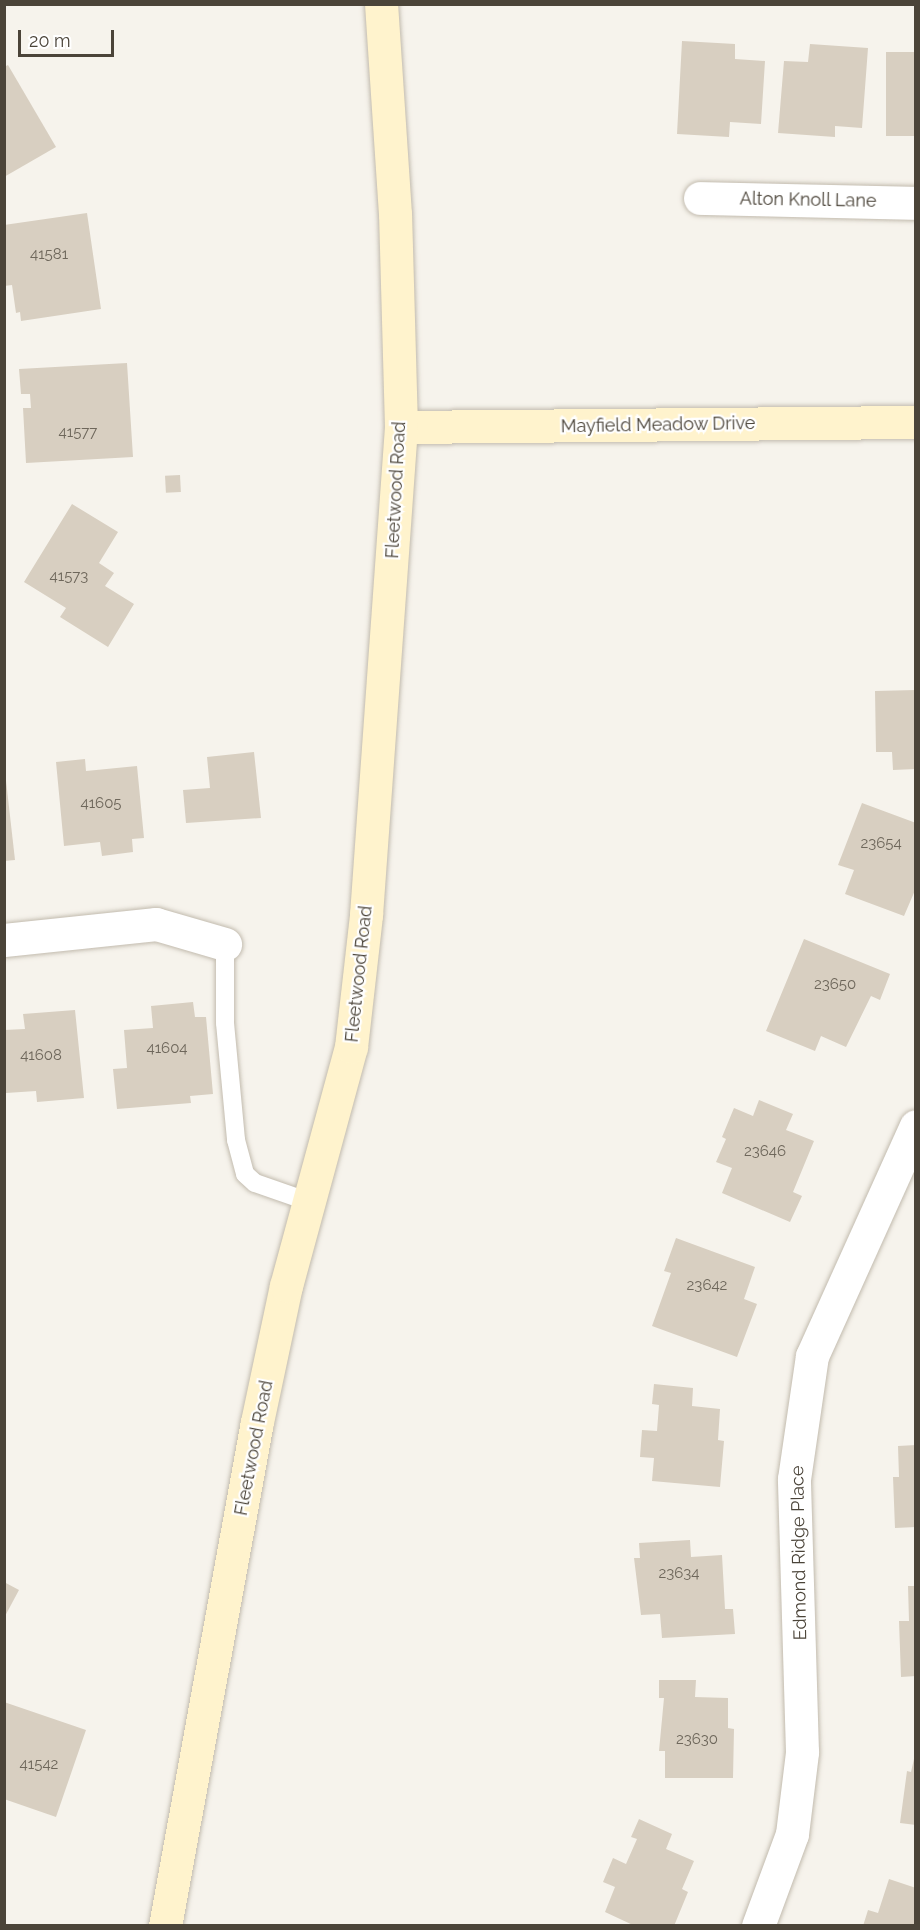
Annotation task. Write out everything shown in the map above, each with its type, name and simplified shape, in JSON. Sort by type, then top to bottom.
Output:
[{"type":"main road","name":"Fleetwood Road","points":[[165,1926],[257,1422],[286,1286],[351,1047],[366,915],[401,427],[395,214],[381,4]]},
{"type":"main road","name":"Mayfield Meadow Drive","points":[[401,427],[915,422]]},
{"type":"street","name":"Alton Knoll Lane","points":[[700,198],[915,203]]},
{"type":"street","points":[[4,940],[156,924],[225,944]]},
{"type":"street","name":"Edmond Ridge Place","points":[[758,1926],[792,1834],[802,1752],[794,1479],[812,1356],[915,1126]]},
{"type":"lane","points":[[225,944],[225,1023],[236,1140],[245,1174],[255,1183],[310,1202]]},
{"type":"building","points":[[682,41],[735,44],[735,59],[765,61],[761,124],[730,122],[729,137],[677,134]]},
{"type":"building","points":[[810,44],[868,48],[862,128],[835,126],[835,137],[778,133],[784,61],[808,62]]},
{"type":"building","points":[[886,52],[916,52],[916,136],[886,136]]},
{"type":"building","points":[[8,65],[56,147],[4,177],[4,67]]},
{"type":"building","points":[[87,213],[101,309],[21,321],[20,312],[16,313],[12,285],[4,286],[4,225]]},
{"type":"building","points":[[127,363],[133,457],[26,463],[23,408],[31,408],[30,394],[21,394],[19,369]]},
{"type":"building","points":[[180,475],[181,492],[166,493],[165,476]]},
{"type":"building","points":[[72,504],[118,532],[99,563],[114,573],[105,586],[134,604],[108,647],[60,617],[66,608],[24,582]]},
{"type":"building","points":[[916,690],[916,769],[893,770],[892,752],[876,752],[875,691]]},
{"type":"building","points":[[254,752],[261,818],[186,823],[183,790],[210,788],[207,757]]},
{"type":"building","points":[[85,759],[86,771],[137,766],[144,838],[132,839],[133,852],[102,856],[100,842],[64,846],[56,762]]},
{"type":"building","points":[[4,763],[15,860],[4,861]]},
{"type":"building","points":[[862,803],[916,823],[916,888],[904,916],[845,894],[854,870],[838,865]]},
{"type":"building","points":[[804,939],[890,974],[880,1000],[871,996],[846,1047],[821,1036],[815,1051],[766,1031]]},
{"type":"building","points":[[193,1002],[195,1017],[206,1017],[213,1094],[190,1096],[191,1103],[117,1109],[113,1069],[127,1068],[124,1030],[153,1028],[151,1006]]},
{"type":"building","points":[[75,1010],[84,1098],[37,1102],[36,1091],[6,1093],[4,1099],[4,1030],[25,1029],[23,1014]]},
{"type":"building","points":[[759,1100],[793,1114],[786,1130],[814,1141],[793,1192],[802,1196],[790,1222],[722,1193],[732,1168],[716,1162],[726,1139],[722,1137],[734,1108],[753,1116]]},
{"type":"building","points":[[676,1238],[755,1267],[744,1299],[757,1304],[737,1357],[652,1326],[671,1273],[664,1271]]},
{"type":"building","points":[[654,1384],[693,1388],[692,1406],[720,1409],[718,1440],[724,1441],[720,1487],[652,1481],[654,1458],[640,1457],[642,1430],[657,1431],[659,1405],[652,1404]]},
{"type":"building","points":[[916,1445],[916,1527],[895,1528],[893,1477],[899,1477],[898,1446]]},
{"type":"building","points":[[690,1540],[691,1557],[722,1555],[725,1609],[733,1609],[735,1634],[662,1638],[660,1614],[641,1615],[634,1558],[640,1558],[639,1543]]},
{"type":"building","points":[[4,1582],[19,1590],[4,1618]]},
{"type":"building","points":[[908,1586],[916,1586],[916,1676],[901,1677],[899,1621],[909,1621]]},
{"type":"building","points":[[659,1680],[696,1680],[695,1697],[728,1698],[728,1728],[734,1729],[733,1778],[665,1778],[665,1751],[659,1751],[664,1698],[659,1698]]},
{"type":"building","points":[[4,1702],[86,1730],[56,1817],[4,1799]]},
{"type":"building","points":[[916,1750],[916,1825],[900,1823],[907,1771],[911,1772]]},
{"type":"building","points":[[639,1819],[672,1834],[666,1849],[694,1861],[682,1889],[688,1892],[674,1926],[635,1926],[605,1912],[615,1887],[603,1882],[613,1858],[626,1864],[637,1839],[631,1837]]},
{"type":"building","points":[[889,1879],[916,1888],[916,1926],[863,1926],[868,1910],[878,1913]]}]
